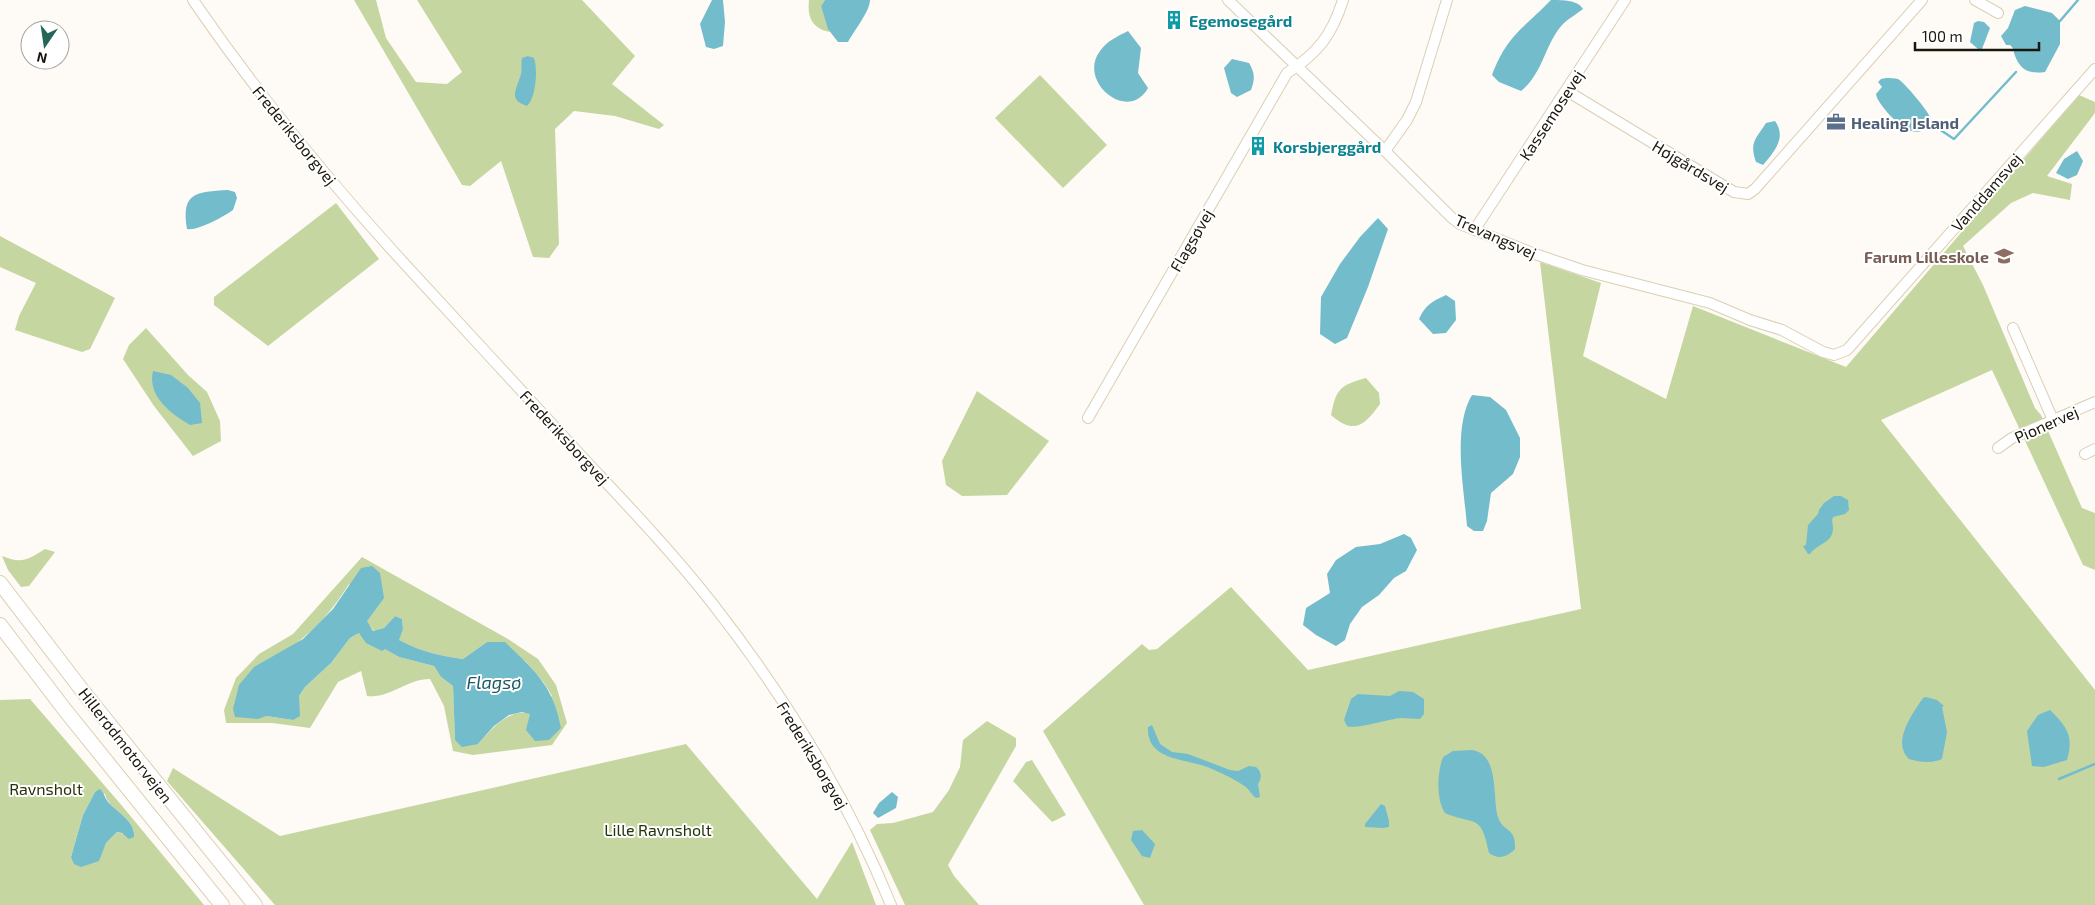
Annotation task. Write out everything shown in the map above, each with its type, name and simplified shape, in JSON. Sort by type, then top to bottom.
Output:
[{"type":"highway","name":"Hillerødmotorvejen","points":[[0,583],[255,905]]},
{"type":"highway","name":"Hillerødmotorvejen","points":[[0,625],[71,717],[222,905]]},
{"type":"street","name":"Frederiksborgvej","points":[[193,0],[277,116],[326,175],[401,260],[657,538],[711,602],[754,660],[804,736],[845,807],[892,905]]},
{"type":"street","name":"Trevangsvej","points":[[1228,0],[1460,224],[1535,254],[1582,270],[1710,303],[1750,320],[1782,330],[1823,352],[1834,355]]},
{"type":"street","name":"Flagsøvej","points":[[1088,418],[1287,73],[1311,55],[1329,34],[1336,22],[1343,0]]},
{"type":"street","points":[[1386,151],[1407,120],[1416,102],[1447,0]]},
{"type":"street","name":"Kassemosevej","points":[[1476,229],[1626,0]]},
{"type":"street","name":"Højgårdsvej","points":[[1567,91],[1734,192],[1748,194],[1755,189],[1922,0]]},
{"type":"street","points":[[1975,0],[1998,13]]},
{"type":"street","name":"Vanddamsvej","points":[[1834,355],[1847,350],[2095,69]]},
{"type":"street","points":[[2013,328],[2053,420]]},
{"type":"street","name":"Pionervej","points":[[1998,448],[2012,438],[2095,402]]},
{"type":"street","points":[[2085,454],[2095,449]]},
{"type":"green space","points":[[354,0],[376,0],[386,38],[416,82],[447,84],[462,72],[417,0],[582,0],[635,56],[612,84],[664,125],[659,129],[615,116],[574,111],[555,129],[559,244],[549,258],[533,257],[501,161],[470,186],[462,185]]},
{"type":"green space","points":[[809,0],[825,0],[821,6],[830,32],[824,31],[812,22],[809,12]]},
{"type":"green space","points":[[1040,75],[1107,145],[1063,188],[995,118]]},
{"type":"green space","points":[[2079,95],[2095,102],[2095,113],[2047,176],[2072,184],[2070,200],[2033,193],[2011,203],[1963,246],[1983,285],[2035,408],[2041,415],[2082,508],[2095,513],[2095,570],[2083,565],[1992,370],[1881,420],[2095,690],[2095,905],[1144,905],[1043,731],[1142,644],[1149,650],[1157,649],[1231,587],[1308,670],[1581,609],[1540,262],[1601,283],[1583,356],[1666,399],[1693,306],[1846,367]]},
{"type":"green space","points":[[336,203],[379,259],[268,346],[214,305],[214,297]]},
{"type":"green space","points":[[0,236],[115,298],[90,349],[82,352],[15,330],[19,316],[36,283],[0,267]]},
{"type":"green space","points":[[146,328],[188,375],[207,392],[220,421],[221,441],[193,456],[154,406],[123,359],[129,345]]},
{"type":"green space","points":[[1366,378],[1379,393],[1380,404],[1364,422],[1352,426],[1346,425],[1331,415],[1335,399],[1345,386]]},
{"type":"green space","points":[[977,391],[1049,441],[1007,495],[962,496],[946,485],[942,461]]},
{"type":"green space","points":[[45,549],[55,552],[29,586],[21,587],[8,570],[2,556],[15,560],[24,560]]},
{"type":"green space","points":[[362,557],[508,639],[538,659],[556,685],[567,723],[552,745],[473,755],[453,751],[444,706],[430,679],[413,682],[383,695],[367,696],[361,671],[338,682],[310,728],[272,723],[226,723],[224,710],[236,678],[259,654],[293,634]],"holes":[[[349,584],[366,621],[374,631],[384,628],[395,616],[402,619],[403,629],[398,640],[422,650],[454,658],[463,659],[487,642],[526,662],[544,683],[552,696],[530,713],[514,714],[507,717],[478,744],[455,740],[453,686],[441,677],[434,666],[399,657],[359,633],[350,638],[331,663],[305,687],[299,696],[293,720],[266,716],[282,653],[320,623]]]},
{"type":"green space","name":"Ravnsholt","points":[[30,699],[204,905],[0,905],[0,700]],"holes":[[[95,792],[105,794],[112,806],[131,825],[134,830],[134,837],[117,832],[106,843],[98,861],[71,857],[83,815]]]},
{"type":"green space","points":[[987,721],[1016,738],[1016,746],[948,865],[954,876],[979,905],[905,905],[870,830],[877,824],[893,823],[933,812],[949,790],[960,767],[963,740]]},
{"type":"green space","name":"Lille Ravnsholt","points":[[686,744],[817,899],[852,842],[876,905],[275,905],[167,781],[173,768],[280,836]]},
{"type":"green space","points":[[1032,760],[1066,815],[1052,822],[1013,781],[1026,762]]},
{"type":"water","points":[[712,0],[723,0],[725,22],[723,46],[714,49],[706,47],[700,24]]},
{"type":"water","points":[[825,0],[870,0],[865,15],[848,42],[838,42],[828,29],[821,6]]},
{"type":"water","points":[[1551,0],[1574,2],[1583,9],[1565,22],[1557,32],[1534,76],[1521,91],[1499,82],[1492,75],[1504,50],[1517,33]]},
{"type":"water","points":[[2025,6],[2052,13],[2060,21],[2060,44],[2045,72],[2030,72],[2023,68],[2017,61],[2012,47],[2006,45],[2001,36],[2008,28],[2015,10]]},
{"type":"water","points":[[1978,21],[1984,22],[1990,28],[1982,49],[1978,49],[1970,42],[1974,23]]},
{"type":"water","points":[[1128,31],[1141,48],[1138,73],[1148,88],[1139,98],[1129,102],[1118,100],[1108,94],[1100,85],[1095,74],[1095,63],[1100,51],[1113,39]]},
{"type":"water","points":[[528,56],[534,58],[536,76],[532,97],[527,106],[517,101],[515,93],[521,74],[522,58]]},
{"type":"water","points":[[1232,59],[1249,63],[1254,76],[1251,90],[1237,97],[1231,93],[1224,68]]},
{"type":"water","points":[[1886,78],[1898,79],[1922,104],[1931,119],[1928,127],[1918,132],[1908,130],[1885,110],[1876,94],[1882,87],[1878,82]]},
{"type":"water","points":[[1775,121],[1780,133],[1778,144],[1763,165],[1756,162],[1753,145],[1766,123]]},
{"type":"water","points":[[2077,151],[2083,161],[2077,175],[2068,179],[2056,173],[2064,159]]},
{"type":"water","points":[[228,190],[235,192],[237,198],[233,210],[204,226],[187,229],[186,208],[193,196],[199,193]]},
{"type":"water","points":[[1378,218],[1388,229],[1368,287],[1347,338],[1335,344],[1320,334],[1321,297],[1340,264],[1360,237]]},
{"type":"water","points":[[1446,295],[1455,301],[1456,320],[1446,333],[1433,334],[1419,319],[1430,304]]},
{"type":"water","points":[[153,371],[171,375],[188,388],[200,403],[202,423],[190,425],[168,410],[157,396],[152,380]]},
{"type":"water","points":[[1472,395],[1490,397],[1506,410],[1520,438],[1520,457],[1513,474],[1491,493],[1487,521],[1483,531],[1474,531],[1467,526],[1462,477],[1462,424]]},
{"type":"water","points":[[1834,496],[1841,496],[1848,500],[1849,510],[1845,514],[1833,517],[1833,528],[1830,538],[1808,554],[1803,546],[1806,545],[1808,525],[1818,514],[1824,503]]},
{"type":"water","points":[[1404,534],[1411,538],[1417,550],[1406,571],[1394,578],[1379,595],[1362,607],[1350,624],[1345,640],[1336,646],[1303,625],[1306,608],[1330,593],[1327,574],[1336,560],[1356,547],[1380,544]]},
{"type":"water","name":"Flagsø","points":[[372,566],[380,573],[384,598],[367,621],[373,631],[384,628],[395,616],[402,619],[403,629],[399,640],[430,652],[463,659],[487,642],[505,642],[534,671],[548,690],[558,713],[561,728],[549,740],[535,741],[526,730],[530,714],[522,712],[509,715],[494,726],[478,744],[462,747],[455,740],[453,686],[441,677],[434,666],[399,657],[385,649],[382,651],[366,643],[359,633],[350,638],[331,663],[305,687],[299,696],[300,716],[293,720],[266,716],[258,719],[235,717],[233,709],[239,685],[254,667],[303,639],[333,609],[361,568]]},
{"type":"water","points":[[1399,691],[1413,692],[1424,699],[1424,714],[1420,719],[1401,718],[1357,727],[1347,726],[1344,720],[1351,699],[1358,694],[1390,696]]},
{"type":"water","points":[[1923,698],[1937,700],[1944,706],[1942,707],[1947,732],[1942,759],[1921,762],[1909,759],[1904,752],[1902,744],[1909,719]]},
{"type":"water","points":[[2050,710],[2068,732],[2070,744],[2067,760],[2044,767],[2032,766],[2027,731],[2038,715]]},
{"type":"water","points":[[1152,725],[1160,744],[1172,752],[1188,754],[1230,770],[1238,771],[1249,766],[1256,767],[1261,775],[1258,784],[1260,797],[1256,798],[1246,787],[1216,771],[1162,753],[1154,747],[1149,739],[1148,727]]},
{"type":"water","points":[[1472,750],[1481,753],[1487,759],[1493,778],[1498,817],[1503,826],[1511,833],[1515,842],[1515,849],[1503,857],[1489,853],[1483,831],[1475,822],[1445,813],[1440,801],[1439,778],[1443,757],[1453,751]]},
{"type":"water","points":[[100,789],[109,803],[129,822],[134,832],[134,837],[129,839],[122,833],[117,832],[106,843],[99,861],[81,867],[74,864],[71,857],[83,815],[95,792]]},
{"type":"water","points":[[892,792],[898,797],[896,808],[878,818],[873,813],[879,803]]},
{"type":"water","points":[[1381,804],[1385,806],[1389,827],[1365,827],[1365,824]]},
{"type":"water","points":[[1142,830],[1155,844],[1150,858],[1142,856],[1131,840],[1133,831]]},
{"type":"waterway","points":[[2060,21],[2078,0]]},
{"type":"waterway","points":[[1930,123],[1954,139],[2016,72]]},
{"type":"waterway","points":[[2059,779],[2095,764]]},
{"type":"place","name":"Egemosegård","points":[[1174,20]]},
{"type":"place","name":"Healing Island","points":[[1836,122]]},
{"type":"place","name":"Korsbjerggård","points":[[1258,146]]},
{"type":"place","name":"Farum Lilleskole","points":[[2004,256]]}]
